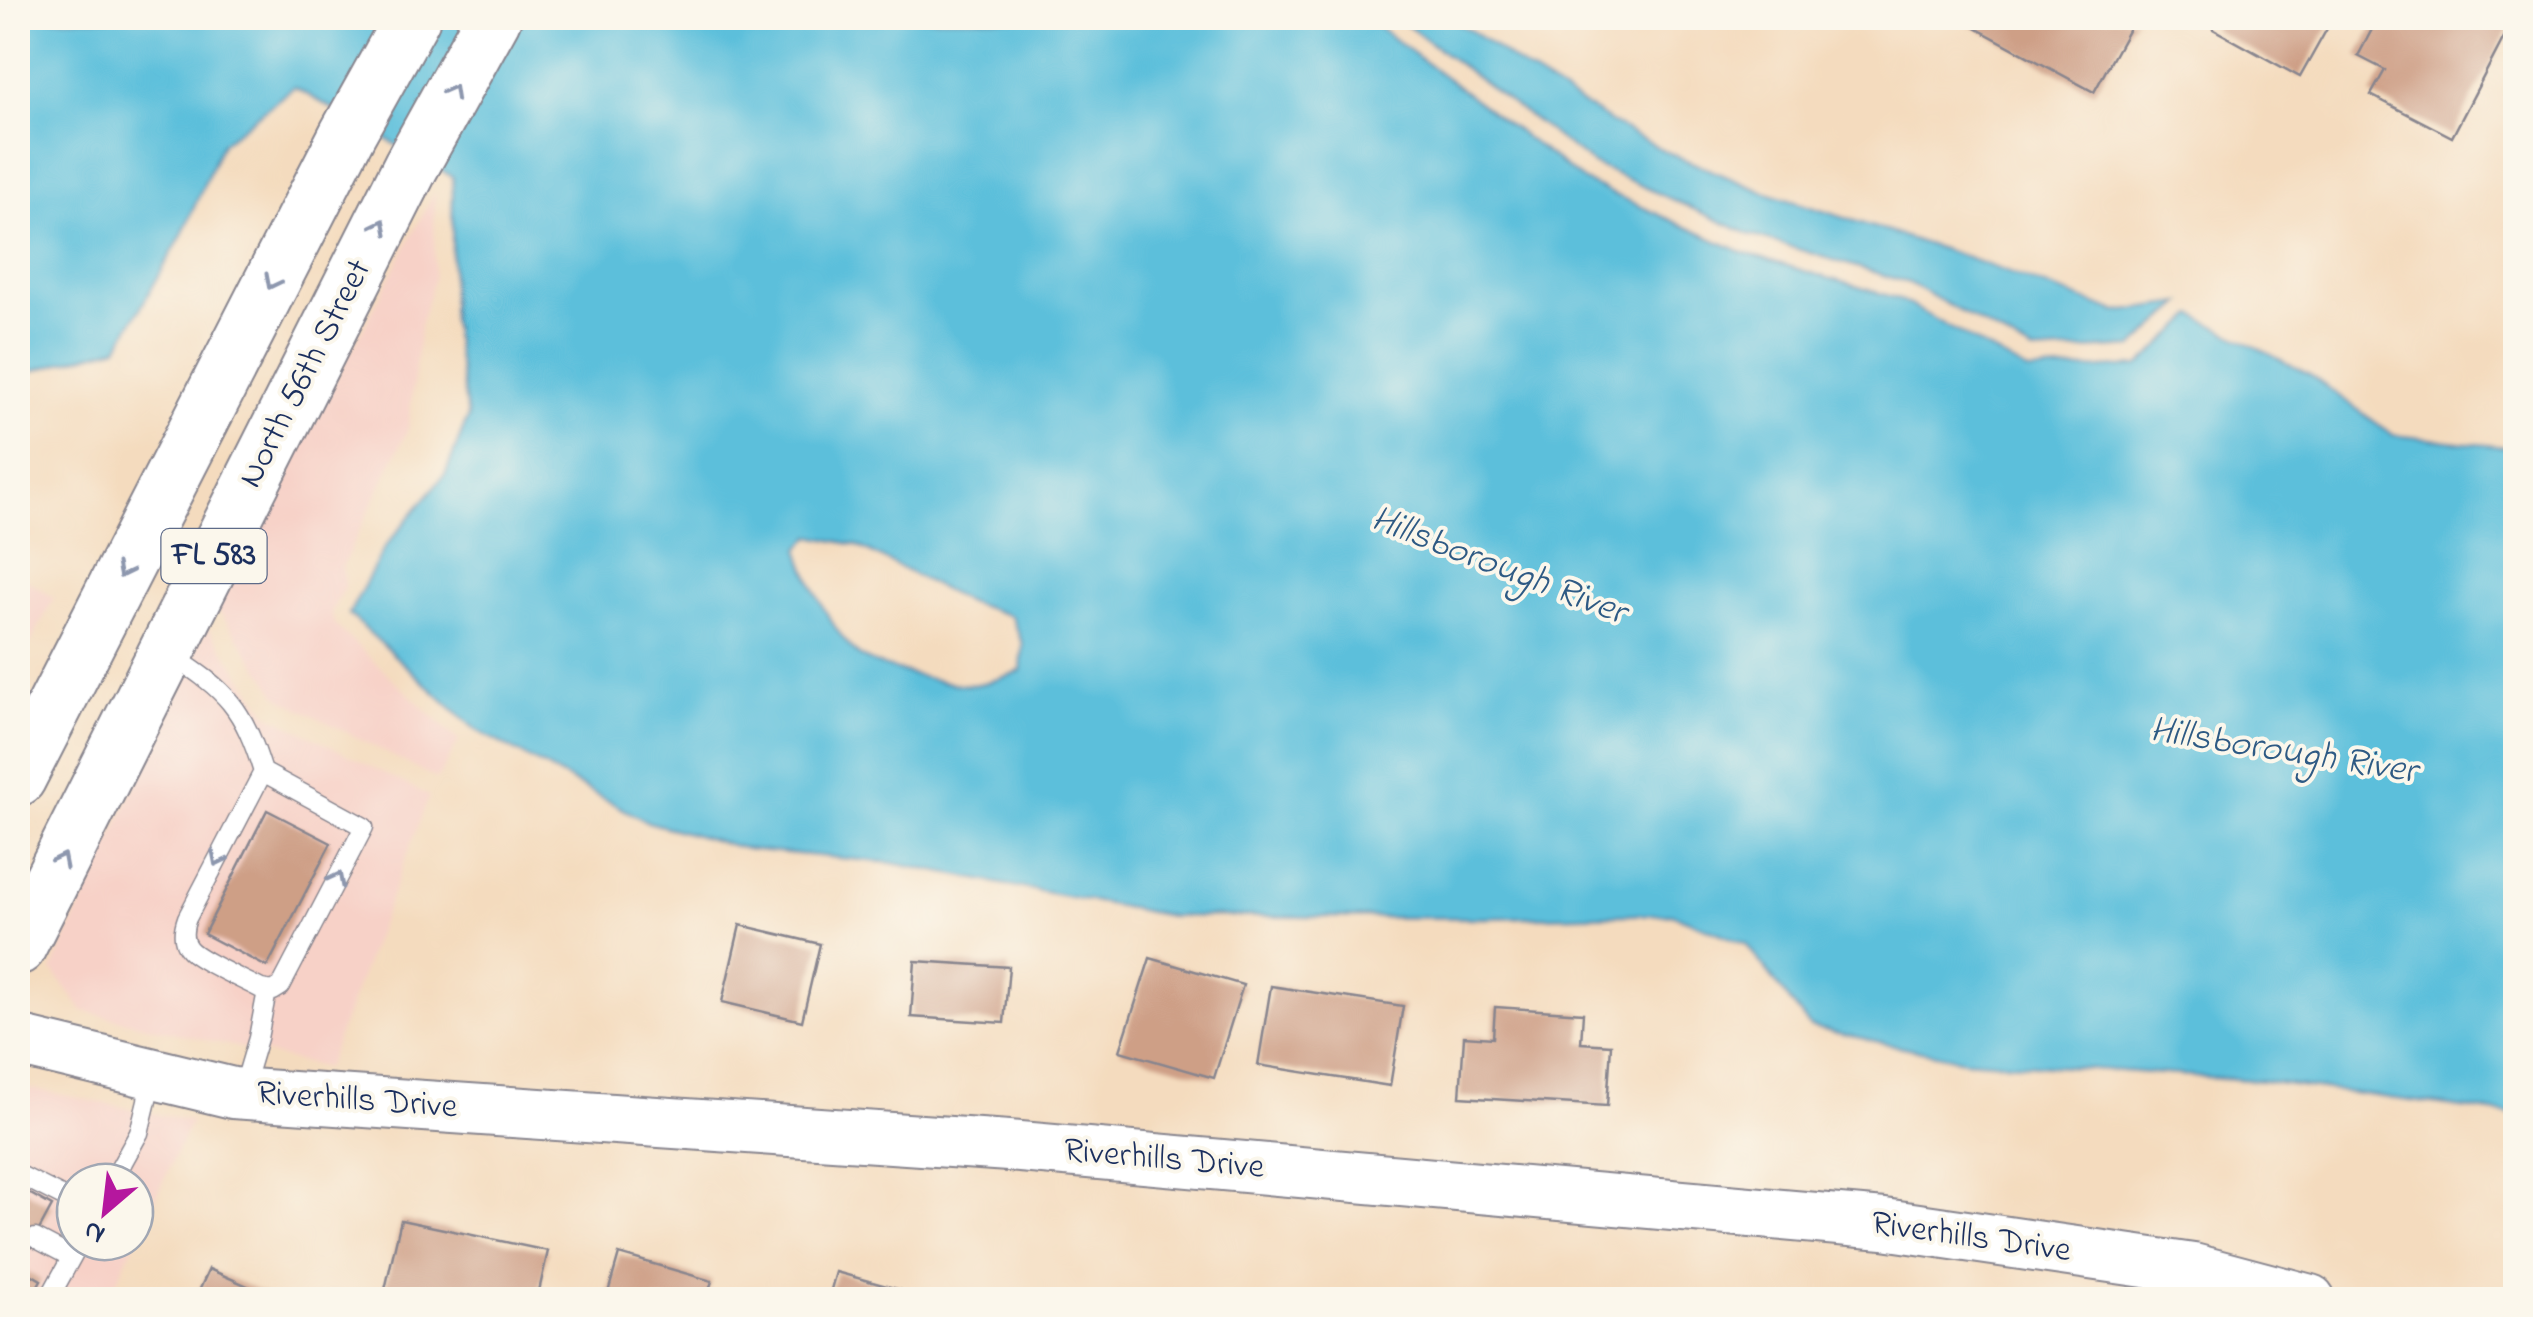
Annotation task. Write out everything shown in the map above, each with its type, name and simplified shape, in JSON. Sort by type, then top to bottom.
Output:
[{"type":"main road","name":"North 56th Street","points":[[18,778],[348,133],[412,18]]},
{"type":"main road","name":"North 56th Street","points":[[18,947],[412,166],[493,18]]},
{"type":"street","name":"Riverhills Drive","points":[[18,1042],[242,1093],[1010,1146],[1884,1224],[2193,1269],[2310,1300]]},
{"type":"lane","points":[[166,652],[208,678],[226,696],[244,722],[263,772],[364,827],[281,986],[267,991],[195,954],[183,935],[187,918],[263,772]]},
{"type":"lane","points":[[242,1093],[267,991]]},
{"type":"lane","points":[[123,1162],[138,1133],[153,1074]]},
{"type":"lane","points":[[18,1174],[55,1193]]},
{"type":"lane","points":[[35,1238],[55,1244]]},
{"type":"lane","points":[[48,1300],[69,1262]]},
{"type":"shaded area","points":[[435,191],[434,277],[420,326],[408,429],[342,567],[345,585],[331,612],[334,624],[459,741],[437,779],[280,698],[216,609]]},
{"type":"shaded area","points":[[18,574],[54,598],[18,667]]},
{"type":"shaded area","points":[[207,626],[268,714],[429,796],[326,1068],[83,1011],[52,970]]},
{"type":"shaded area","points":[[18,1086],[191,1121],[155,1198],[155,1162],[55,1162],[55,1262],[126,1262],[108,1299],[18,1299]]},
{"type":"water","name":"Hillsborough River","points":[[18,18],[1366,18],[1584,181],[1744,253],[1899,299],[2028,372],[2139,366],[2194,315],[2310,375],[2393,435],[2515,448],[2515,1115],[2264,1081],[1964,1060],[1810,1027],[1746,944],[1672,914],[1485,918],[1170,916],[892,863],[746,849],[648,822],[476,730],[349,614],[385,547],[446,473],[468,417],[451,319],[453,177],[294,87],[222,143],[181,237],[118,347],[18,375]],"holes":[[[811,536],[856,545],[965,601],[1011,616],[1023,644],[1021,671],[969,685],[895,670],[859,655],[823,606],[799,549]]]},
{"type":"water","points":[[1397,18],[1447,18],[1619,127],[1669,153],[1764,192],[1951,252],[2117,312],[2182,303],[2134,347],[2033,353],[1909,283],[1751,235],[1593,164]]},
{"type":"building","points":[[1957,18],[2135,18],[2094,92]]},
{"type":"building","points":[[2219,18],[2333,18],[2300,77],[2213,29]]},
{"type":"building","points":[[2378,18],[2514,18],[2452,137],[2371,95],[2385,70],[2358,56]]},
{"type":"building","points":[[267,810],[331,843],[267,967],[204,934]]},
{"type":"building","points":[[740,925],[820,944],[802,1021],[722,1002]]},
{"type":"building","points":[[1150,958],[1243,985],[1214,1078],[1120,1051]]},
{"type":"building","points":[[915,961],[1009,967],[1004,1023],[911,1017]]},
{"type":"building","points":[[1271,986],[1403,1006],[1390,1086],[1258,1065]]},
{"type":"building","points":[[1495,1007],[1583,1013],[1581,1043],[1611,1045],[1607,1106],[1460,1097],[1464,1036],[1493,1038]]},
{"type":"building","points":[[18,1187],[52,1206],[19,1267],[41,1280],[30,1300],[18,1300]]},
{"type":"building","points":[[401,1220],[548,1251],[537,1300],[408,1300],[384,1294]]},
{"type":"building","points":[[619,1254],[712,1281],[706,1300],[606,1300]]},
{"type":"building","points":[[209,1269],[279,1300],[195,1300]]},
{"type":"building","points":[[836,1272],[930,1298],[930,1300],[828,1300]]}]
